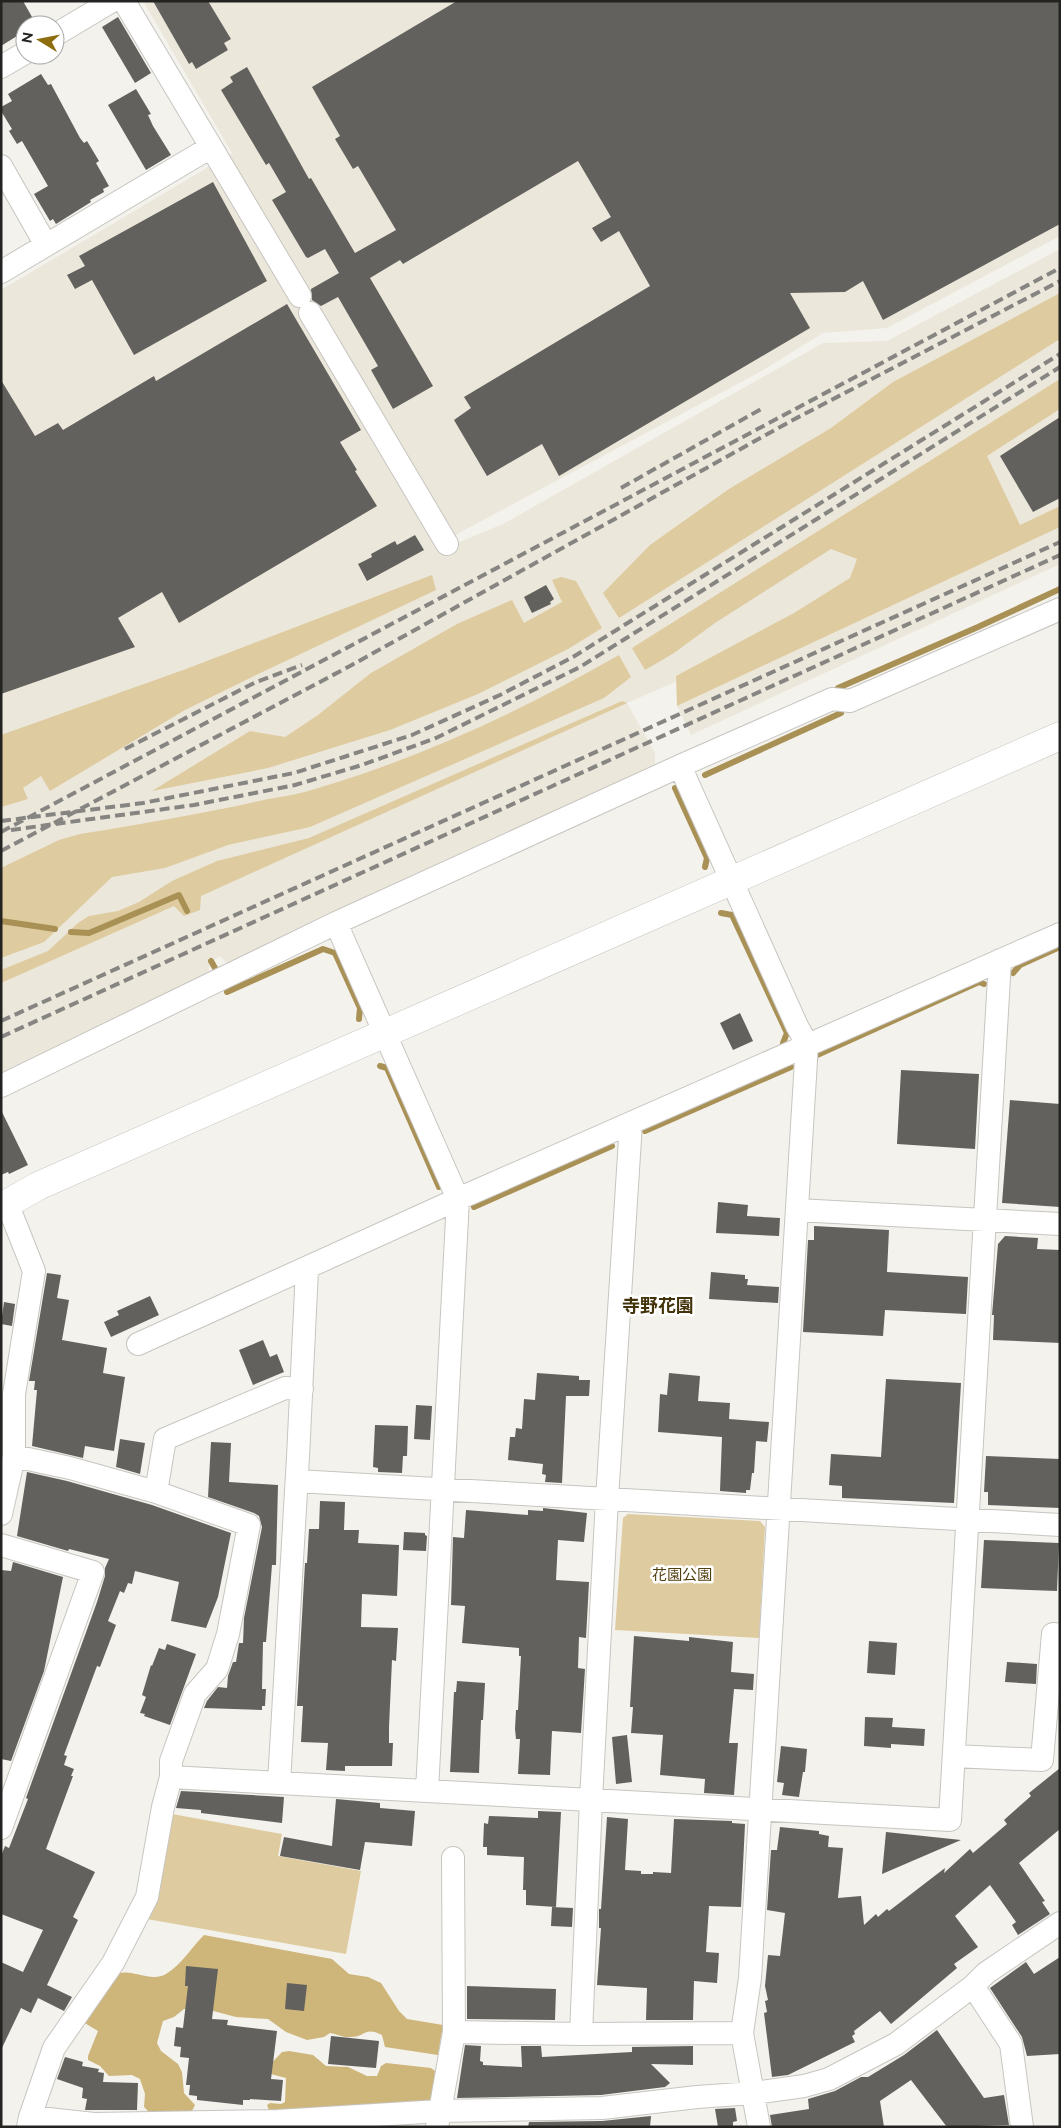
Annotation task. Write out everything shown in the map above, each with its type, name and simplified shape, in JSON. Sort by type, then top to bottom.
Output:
[{"type":"street","points":[[65,29],[112,1]]},
{"type":"street","points":[[124,1],[447,544]]},
{"type":"street","points":[[1,67],[15,59]]},
{"type":"street","points":[[1,272],[212,147]]},
{"type":"street","points":[[1,166],[46,245]]},
{"type":"street","points":[[1,1086],[336,923],[680,766],[832,699],[850,700],[1060,609]]},
{"type":"street","points":[[1,1514],[14,1456],[14,1394],[34,1271],[4,1205],[38,1186],[1060,736]]},
{"type":"street","points":[[680,766],[797,1026],[807,1044],[750,1978],[742,2033],[759,2127]]},
{"type":"street","points":[[336,923],[458,1199],[441,1490],[427,1791]]},
{"type":"street","points":[[138,1344],[458,1199],[1060,934]]},
{"type":"street","points":[[171,1777],[950,1820],[1000,960]]},
{"type":"street","points":[[581,2034],[607,1499],[631,1123]]},
{"type":"street","points":[[797,1210],[1060,1224]]},
{"type":"street","points":[[279,1783],[302,1390],[307,1269]]},
{"type":"street","points":[[156,1492],[165,1439],[285,1388],[302,1390]]},
{"type":"street","points":[[14,1456],[70,1468],[156,1492],[249,1525],[228,1634],[217,1668],[195,1694],[171,1761],[171,1777],[163,1807],[147,1897],[113,1963],[54,2048],[29,2122],[94,2124],[438,2119],[602,2108],[697,2097],[754,2093],[804,2086],[829,2080],[896,2044],[973,1986],[986,1973],[1060,1923]]},
{"type":"street","points":[[297,1481],[1060,1525]]},
{"type":"street","points":[[1,1545],[93,1572],[11,1771],[1,1828]]},
{"type":"street","points":[[954,1756],[1042,1760],[1053,1634],[1060,1635]]},
{"type":"street","points":[[438,2119],[454,2032],[453,1858]]},
{"type":"street","points":[[973,1986],[1011,2044],[1022,2127]]},
{"type":"street","points":[[454,2032],[581,2034],[742,2033]]},
{"type":"shaded area","points":[[143,1],[1060,1],[1060,236],[887,328],[823,333],[760,372],[459,533],[435,552],[503,524],[823,343],[887,341],[1060,249],[1060,506],[859,602],[627,703],[655,753],[655,772],[230,966],[220,956],[210,963],[208,976],[1,1073],[1,290],[232,153]]},
{"type":"shaded area","points":[[1060,527],[1060,564],[691,735],[677,706]]},
{"type":"shaded area","points":[[204,1935],[332,1959],[349,1974],[368,1977],[381,1983],[399,2011],[407,2019],[443,2025],[438,2055],[385,2047],[382,2035],[372,2032],[356,2037],[330,2033],[324,2037],[307,2040],[286,2032],[268,2019],[236,2017],[202,2008],[184,2009],[174,2017],[163,2021],[157,2043],[161,2051],[178,2064],[182,2072],[184,2093],[195,2105],[191,2113],[149,2112],[144,2107],[145,2094],[140,2079],[132,2075],[109,2076],[100,2066],[88,2060],[98,2031],[83,2022],[113,1976],[126,1972],[153,1977],[166,1974],[181,1961]]},
{"type":"shaded area","points":[[289,2051],[313,2055],[326,2066],[348,2067],[367,2076],[377,2076],[381,2066],[386,2063],[431,2068],[435,2071],[433,2101],[269,2110],[267,2105],[270,2103],[281,2104],[285,2102],[286,2078],[267,2073],[267,2068],[282,2052]]},
{"type":"green space","points":[[1060,293],[1060,339],[619,618],[603,593],[650,545],[729,489],[831,428],[893,382]]},
{"type":"green space","points":[[1060,379],[1060,409],[987,456],[1020,525],[1060,506],[1060,527],[677,706],[676,676],[794,613],[850,578],[857,559],[831,549],[715,623],[674,653],[645,670],[632,648]]},
{"type":"green space","points":[[432,575],[436,590],[185,710],[50,791],[41,776],[23,788],[28,799],[1,807],[1,735],[186,669]]},
{"type":"green space","points":[[561,577],[576,581],[602,628],[568,649],[478,694],[390,730],[268,768],[152,791],[250,731],[285,737],[318,715],[371,673],[457,624],[512,600],[524,623],[562,602],[552,580]]},
{"type":"green space","points":[[619,655],[631,677],[604,698],[310,827],[228,845],[165,868],[112,877],[44,942],[1,958],[1,868],[59,840],[80,834],[192,815],[294,794],[355,777],[471,731],[546,695]]},
{"type":"green space","points":[[622,701],[627,703],[201,896],[200,910],[184,916],[174,906],[1,983],[1,970],[48,951],[78,923],[89,916],[118,911],[139,902],[172,881],[217,861],[309,838]]},
{"type":"green space","name":"花園公園","points":[[628,1514],[760,1521],[765,1527],[759,1638],[615,1630],[623,1518]]},
{"type":"green space","points":[[172,1814],[282,1834],[278,1856],[361,1871],[346,1954],[141,1918]]},
{"type":"building","points":[[1,1],[23,1],[31,15],[15,15],[15,37],[1,46]]},
{"type":"building","points":[[153,1],[208,1],[231,39],[224,43],[228,50],[196,69],[192,62],[189,64]]},
{"type":"building","points":[[457,1],[1060,1],[1060,224],[883,320],[863,281],[845,292],[790,293],[810,328],[559,476],[542,444],[487,476],[454,420],[471,408],[464,397],[650,286],[619,231],[601,242],[592,228],[611,217],[578,161],[403,264],[400,260],[370,278],[433,386],[393,409],[371,370],[378,366],[338,297],[321,306],[312,300],[311,289],[339,273],[325,249],[308,258],[306,257],[272,200],[286,192],[269,163],[266,165],[221,90],[233,82],[230,77],[247,67],[309,179],[311,178],[355,253],[396,230],[358,166],[353,169],[335,139],[340,136],[312,87]]},
{"type":"building","points":[[118,17],[151,73],[135,83],[102,27]]},
{"type":"building","points":[[41,74],[48,85],[51,84],[80,138],[84,143],[87,141],[99,161],[96,163],[109,186],[103,189],[104,192],[90,200],[91,202],[56,224],[53,219],[50,221],[34,194],[48,186],[22,141],[17,144],[9,131],[12,129],[1,111],[1,107],[12,101],[8,94]]},
{"type":"building","points":[[136,89],[151,114],[148,115],[153,126],[171,155],[146,170],[108,105]]},
{"type":"building","points":[[213,182],[267,281],[134,355],[92,280],[75,289],[67,275],[85,266],[79,256]]},
{"type":"building","points":[[287,304],[361,430],[340,442],[357,470],[355,471],[377,506],[179,623],[162,592],[118,618],[135,647],[1,694],[1,380],[35,436],[58,423],[63,430],[154,376],[156,381]]},
{"type":"building","points":[[1060,417],[1060,498],[1033,512],[1000,456]]},
{"type":"building","points":[[415,535],[424,550],[367,581],[358,564],[372,557],[371,554],[395,541],[397,545]]},
{"type":"building","points":[[546,585],[554,599],[550,602],[551,604],[532,613],[524,597]]},
{"type":"building","points":[[740,1013],[753,1041],[733,1050],[720,1023]]},
{"type":"building","points":[[901,1070],[979,1074],[975,1149],[897,1144]]},
{"type":"building","points":[[1010,1100],[1060,1104],[1060,1207],[1002,1203]]},
{"type":"building","points":[[1,1110],[28,1165],[9,1174],[8,1172],[1,1175]]},
{"type":"building","points":[[718,1202],[748,1205],[747,1216],[780,1218],[779,1236],[716,1233]]},
{"type":"building","points":[[814,1226],[889,1230],[887,1272],[968,1277],[966,1314],[885,1310],[883,1336],[803,1332],[808,1240],[814,1240]]},
{"type":"building","points":[[1005,1236],[1038,1238],[1037,1249],[1060,1250],[1060,1343],[993,1340],[994,1315],[992,1315],[998,1244]]},
{"type":"building","points":[[711,1272],[745,1275],[745,1279],[748,1279],[747,1285],[779,1287],[778,1303],[709,1299]]},
{"type":"building","points":[[47,1273],[61,1275],[57,1298],[69,1300],[62,1340],[107,1348],[103,1373],[125,1377],[114,1451],[85,1446],[83,1458],[32,1446],[37,1390],[34,1390],[35,1381],[29,1381]]},
{"type":"building","points":[[150,1296],[159,1315],[111,1337],[104,1322],[119,1315],[117,1311]]},
{"type":"building","points":[[4,1302],[15,1304],[12,1326],[1,1324]]},
{"type":"building","points":[[263,1340],[270,1357],[277,1354],[284,1372],[253,1385],[239,1350]]},
{"type":"building","points":[[537,1373],[579,1376],[579,1380],[590,1380],[589,1396],[566,1396],[562,1483],[545,1482],[546,1475],[542,1474],[543,1464],[508,1460],[510,1437],[515,1437],[516,1428],[522,1429],[524,1399],[535,1400]]},
{"type":"building","points":[[669,1373],[700,1376],[698,1401],[730,1403],[729,1419],[769,1422],[767,1442],[756,1441],[754,1473],[752,1473],[750,1490],[746,1490],[746,1493],[720,1491],[722,1437],[658,1432],[660,1394],[667,1395]]},
{"type":"building","points":[[886,1379],[961,1383],[954,1503],[842,1498],[842,1486],[829,1485],[831,1454],[881,1457]]},
{"type":"building","points":[[416,1405],[432,1406],[430,1440],[414,1439]]},
{"type":"building","points":[[375,1425],[408,1426],[407,1456],[403,1456],[402,1473],[378,1472],[378,1468],[373,1467]]},
{"type":"building","points":[[120,1439],[145,1443],[140,1474],[116,1467]]},
{"type":"building","points":[[211,1442],[231,1443],[229,1482],[278,1485],[276,1565],[272,1565],[266,1642],[263,1642],[262,1689],[266,1689],[265,1706],[262,1706],[262,1710],[204,1708],[218,1687],[227,1688],[228,1676],[233,1662],[236,1662],[239,1643],[243,1643],[244,1618],[262,1527],[259,1516],[254,1513],[208,1497]]},
{"type":"building","points":[[986,1456],[1060,1459],[1060,1508],[988,1505],[988,1492],[984,1492]]},
{"type":"building","points":[[27,1472],[67,1481],[152,1505],[231,1533],[218,1597],[206,1628],[171,1621],[179,1582],[135,1571],[132,1584],[128,1583],[124,1593],[120,1591],[108,1621],[116,1625],[100,1667],[97,1666],[64,1755],[67,1756],[64,1765],[74,1769],[71,1776],[73,1776],[46,1849],[95,1872],[73,1917],[78,1920],[47,1985],[72,1997],[64,2011],[38,1998],[31,2013],[21,2008],[1,2050],[1,1962],[23,1972],[43,1930],[1,1914],[1,1856],[5,1846],[9,1848],[28,1799],[26,1798],[97,1602],[109,1559],[69,1549],[68,1551],[17,1536]]},
{"type":"building","points":[[320,1501],[345,1502],[344,1530],[359,1530],[358,1543],[399,1545],[397,1596],[362,1594],[361,1627],[398,1628],[396,1661],[392,1660],[389,1727],[389,1743],[393,1743],[392,1766],[345,1766],[345,1771],[326,1770],[328,1743],[301,1742],[303,1706],[297,1706],[305,1563],[307,1563],[309,1529],[319,1529]]},
{"type":"building","points":[[543,1508],[587,1513],[584,1542],[558,1540],[556,1580],[589,1582],[586,1638],[579,1637],[578,1668],[585,1669],[581,1733],[552,1731],[550,1775],[518,1774],[520,1739],[516,1739],[515,1729],[521,1656],[519,1656],[519,1648],[462,1643],[465,1606],[451,1605],[453,1537],[464,1538],[466,1510],[528,1515],[528,1510],[543,1511]]},
{"type":"building","points":[[404,1532],[425,1533],[427,1536],[426,1551],[403,1550]]},
{"type":"building","points":[[984,1540],[1059,1543],[1057,1591],[981,1588]]},
{"type":"building","points":[[13,1562],[63,1577],[44,1671],[11,1761],[1,1759],[1,1570],[11,1571]]},
{"type":"building","points":[[634,1636],[689,1641],[689,1637],[733,1642],[731,1672],[754,1674],[753,1690],[734,1689],[729,1743],[738,1743],[734,1795],[704,1793],[705,1779],[660,1775],[663,1735],[631,1733],[633,1707],[630,1707]]},
{"type":"building","points":[[869,1641],[897,1643],[895,1675],[867,1673]]},
{"type":"building","points":[[167,1644],[196,1654],[170,1725],[140,1713],[146,1697],[142,1695],[151,1665],[159,1648],[165,1650]]},
{"type":"building","points":[[1007,1662],[1037,1664],[1036,1684],[1005,1682]]},
{"type":"building","points":[[457,1681],[485,1683],[483,1720],[481,1720],[479,1773],[450,1772],[454,1692],[456,1692]]},
{"type":"building","points":[[865,1717],[893,1718],[892,1727],[925,1729],[924,1746],[891,1744],[891,1748],[864,1746]]},
{"type":"building","points":[[627,1735],[632,1782],[616,1784],[612,1737]]},
{"type":"building","points":[[781,1746],[807,1749],[805,1772],[803,1772],[799,1797],[782,1795],[784,1783],[777,1782]]},
{"type":"building","points":[[1060,1768],[1060,1829],[1019,1863],[1045,1901],[1042,1902],[1050,1914],[1018,1935],[1012,1925],[1016,1922],[990,1885],[955,1916],[978,1947],[954,1964],[957,1968],[891,2024],[880,2011],[854,2031],[855,2034],[852,2036],[855,2042],[788,2075],[772,2077],[764,2013],[767,2012],[765,2001],[768,2000],[765,1986],[768,1955],[780,1956],[785,1913],[767,1910],[771,1850],[777,1850],[780,1827],[819,1831],[819,1834],[829,1836],[828,1847],[843,1848],[838,1898],[861,1896],[864,1925],[876,1914],[878,1917],[887,1909],[889,1911],[945,1868],[944,1873],[970,1849],[973,1853],[1007,1824],[1004,1820],[1031,1796],[1029,1793]]},
{"type":"building","points":[[181,1791],[284,1797],[282,1823],[201,1813],[201,1810],[176,1808]]},
{"type":"building","points":[[336,1799],[380,1803],[380,1808],[415,1811],[412,1846],[365,1842],[360,1870],[280,1856],[284,1837],[332,1846]]},
{"type":"building","points":[[538,1811],[561,1812],[556,1907],[526,1905],[526,1890],[523,1890],[524,1857],[487,1855],[487,1847],[483,1847],[484,1823],[488,1824],[489,1816],[538,1818]]},
{"type":"building","points":[[607,1817],[628,1819],[625,1870],[641,1871],[641,1874],[653,1874],[653,1872],[671,1873],[674,1819],[732,1821],[732,1823],[745,1824],[741,1907],[709,1906],[706,1952],[719,1953],[717,1983],[694,1981],[693,2020],[646,2020],[647,1988],[597,1985],[601,1928],[599,1928],[599,1909],[601,1909]]},
{"type":"building","points":[[886,1832],[961,1840],[882,1874]]},
{"type":"building","points":[[552,1907],[573,1908],[572,1927],[551,1926]]},
{"type":"building","points":[[1060,1957],[1060,2054],[1027,2056],[1022,2037],[990,1988],[1026,1962],[1034,1974]]},
{"type":"building","points":[[186,1966],[218,1969],[212,2019],[228,2020],[227,2025],[277,2031],[271,2079],[283,2080],[281,2101],[250,2099],[243,2100],[243,2105],[197,2100],[197,2096],[189,2095],[190,2085],[186,2085],[189,2058],[180,2057],[181,2047],[174,2046],[176,2027],[183,2028],[188,1986],[185,1986]]},
{"type":"building","points":[[287,1983],[307,1985],[304,2011],[285,2009]]},
{"type":"building","points":[[467,1986],[556,1989],[555,2020],[467,2019]]},
{"type":"building","points":[[937,2030],[984,2098],[1004,2095],[1009,2125],[947,2127],[911,2080],[880,2101],[884,2127],[772,2127],[770,2115],[809,2109],[808,2099],[835,2091],[861,2077],[868,2077],[904,2055]]},
{"type":"building","points":[[331,2036],[379,2041],[376,2068],[328,2064]]},
{"type":"building","points":[[465,2045],[481,2046],[480,2061],[483,2062],[483,2065],[522,2067],[521,2046],[541,2046],[542,2057],[632,2052],[632,2047],[693,2046],[693,2065],[651,2064],[670,2083],[665,2087],[601,2095],[457,2098]]},
{"type":"building","points":[[65,2057],[83,2062],[82,2066],[99,2069],[98,2072],[104,2073],[103,2082],[138,2083],[137,2110],[85,2110],[87,2099],[82,2098],[83,2088],[57,2079]]},
{"type":"building","points":[[735,2108],[737,2121],[733,2122],[733,2127],[718,2127],[715,2109]]},
{"type":"building","points":[[651,2116],[650,2127],[528,2127],[529,2122],[602,2121]]},
{"type":"waterway","points":[[838,688],[1060,589]]},
{"type":"waterway","points":[[705,775],[841,713]]},
{"type":"waterway","points":[[675,788],[707,858],[705,867]]},
{"type":"waterway","points":[[71,932],[89,933],[179,895],[187,911]]},
{"type":"waterway","points":[[721,913],[732,915],[787,1033],[783,1043]]},
{"type":"waterway","points":[[1,921],[55,929]]},
{"type":"waterway","points":[[1013,973],[1020,965],[1060,947]]},
{"type":"waterway","points":[[227,992],[323,949],[335,953],[360,1008],[359,1019]]},
{"type":"waterway","points":[[211,961],[215,968]]},
{"type":"waterway","points":[[815,1056],[979,982],[984,984]]},
{"type":"waterway","points":[[380,1066],[387,1068],[439,1187]]},
{"type":"waterway","points":[[645,1131],[791,1067]]},
{"type":"waterway","points":[[474,1207],[612,1146]]},
{"type":"railway","points":[[1,832],[1060,268]]},
{"type":"railway","points":[[1,851],[350,666],[791,421],[1060,281]]},
{"type":"railway","points":[[1,821],[143,803],[294,773],[412,735],[500,695],[573,657],[1060,354]]},
{"type":"railway","points":[[11,830],[194,805],[295,785],[362,765],[436,738],[580,667],[1060,367]]},
{"type":"railway","points":[[621,488],[763,408]]},
{"type":"railway","points":[[1,1021],[1060,542]]},
{"type":"railway","points":[[1,1037],[1060,555]]},
{"type":"railway","points":[[125,749],[256,682],[302,665]]},
{"type":"district","name":"寺野花園","points":[[658,1305]]}]
